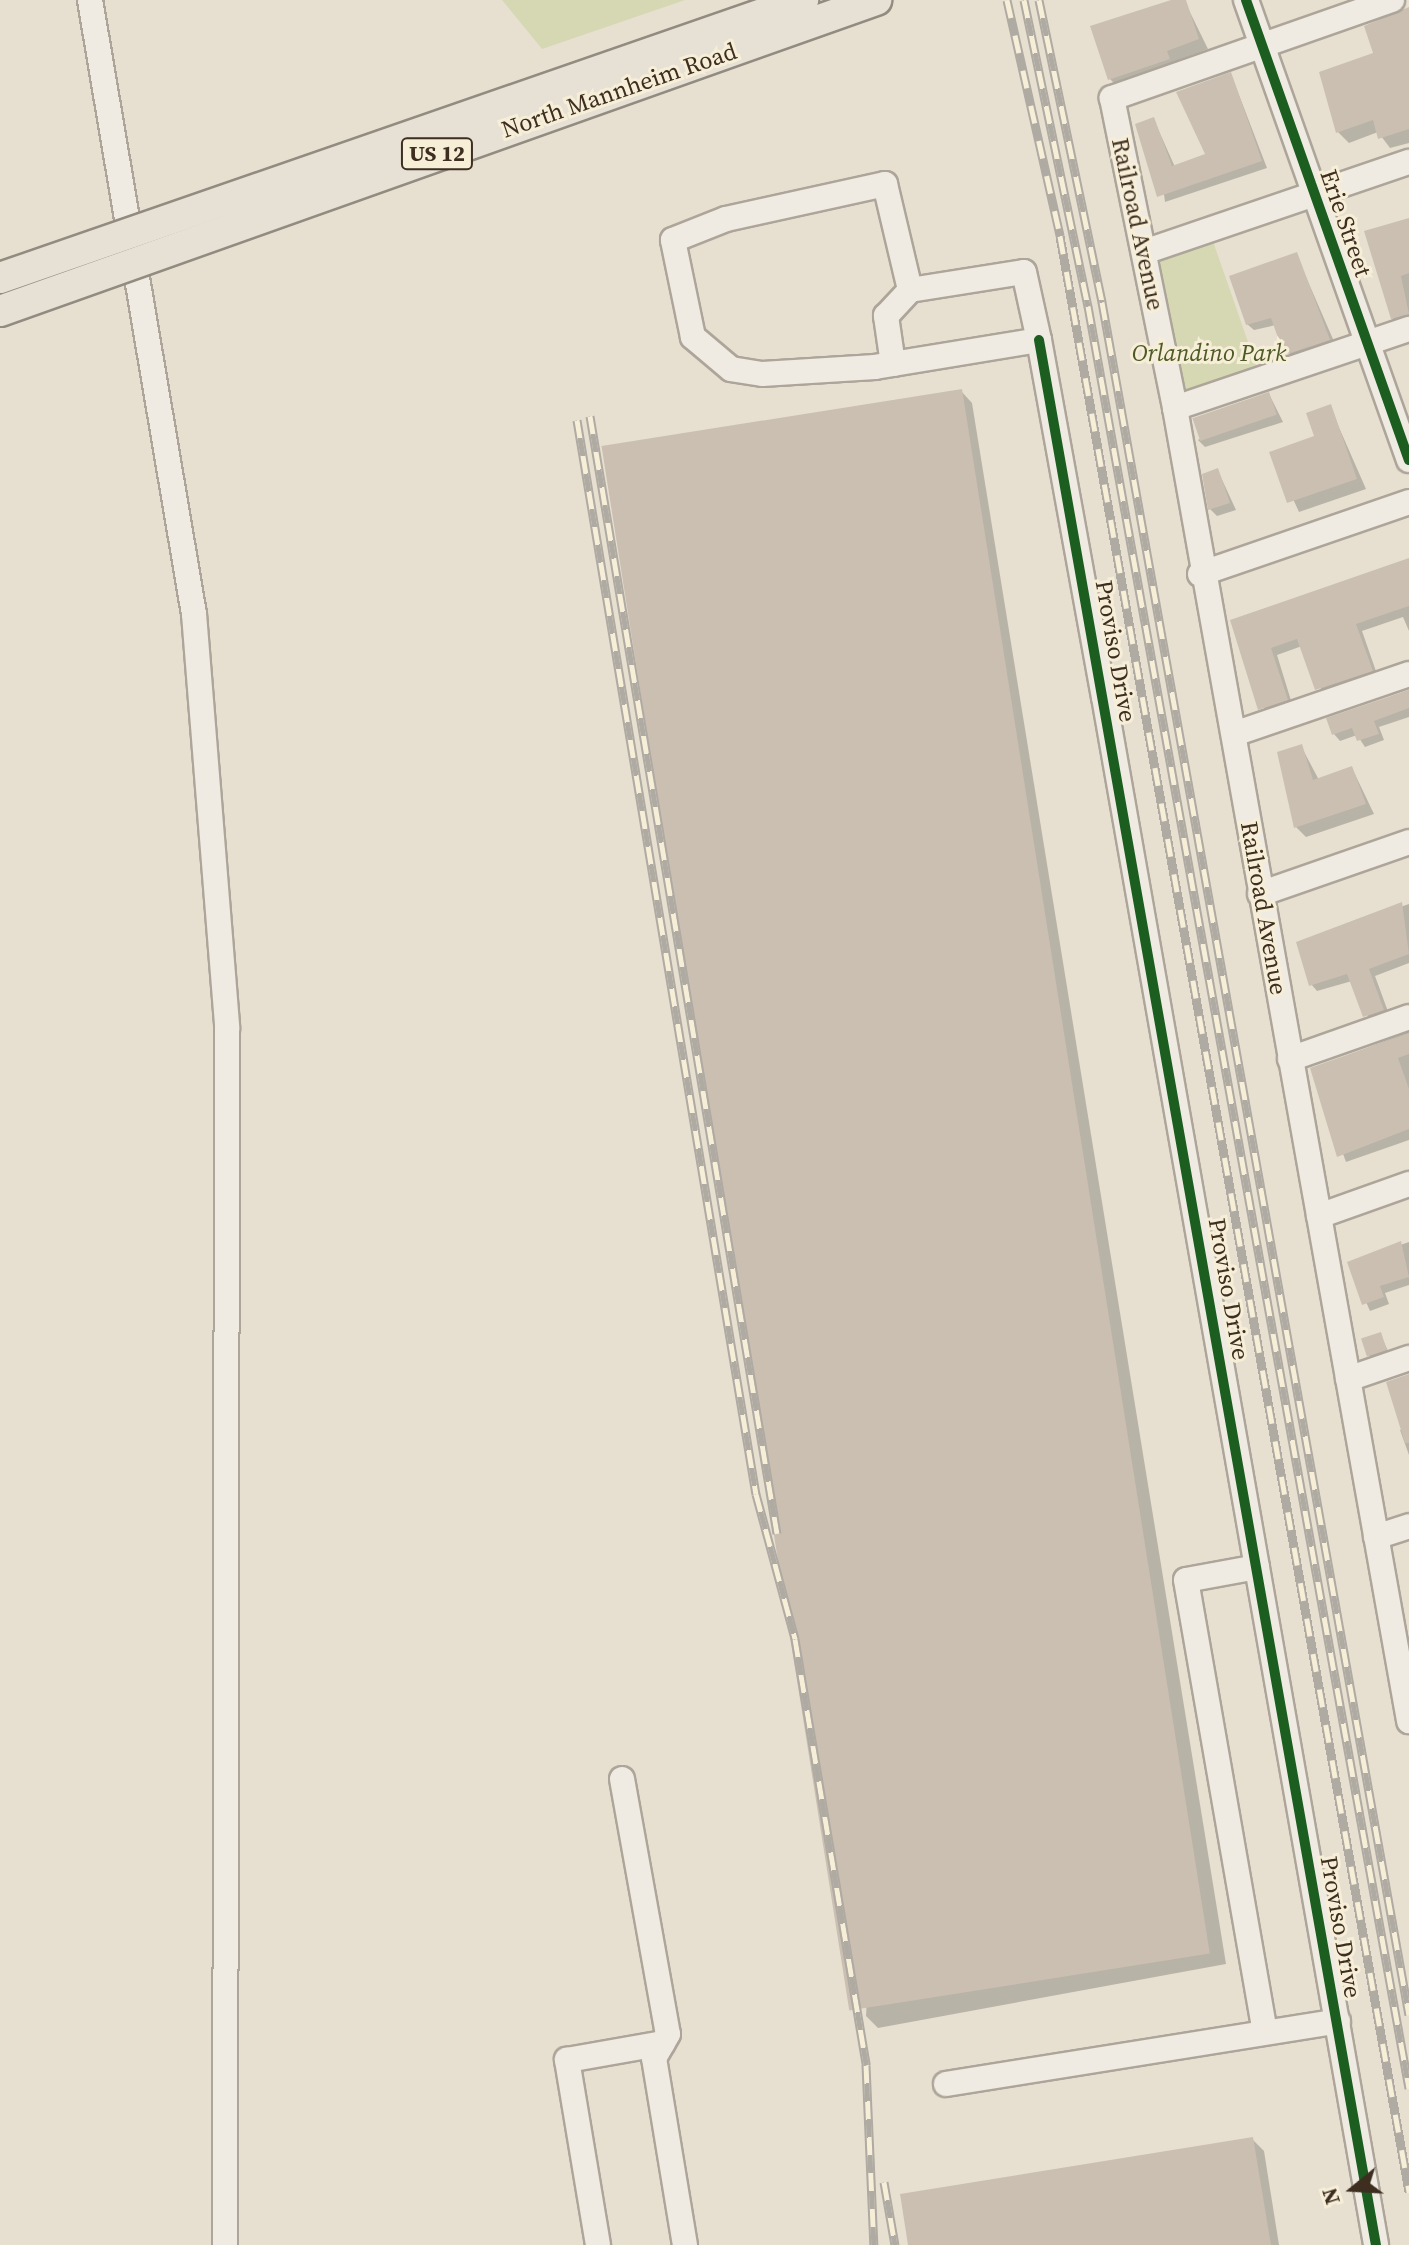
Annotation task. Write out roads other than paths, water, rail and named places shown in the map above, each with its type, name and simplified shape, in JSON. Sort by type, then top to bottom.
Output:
[{"type":"main road","name":"North Mannheim Road","points":[[0,278],[803,0]]},
{"type":"main road","name":"North Mannheim Road","points":[[0,311],[876,0]]},
{"type":"street","points":[[90,0],[194,614],[223,953],[229,1355],[225,2245]]},
{"type":"street","name":"Erie Street","points":[[1246,0],[1409,460]]},
{"type":"street","points":[[1262,45],[1392,0]]},
{"type":"street","name":"Railroad Avenue","points":[[1262,45],[1112,98],[1175,408],[1200,574],[1234,734],[1260,894],[1408,1709]]},
{"type":"street","points":[[1144,252],[1409,162]]},
{"type":"street","points":[[893,364],[886,316],[910,290],[885,184],[726,219],[673,240],[693,337],[731,369],[762,374],[893,364],[1039,340]]},
{"type":"street","name":"Proviso Drive","points":[[910,290],[1024,272],[1039,340],[1376,2245]]},
{"type":"street","points":[[1175,408],[1409,329]]},
{"type":"street","points":[[1200,574],[1409,502]]},
{"type":"street","points":[[1234,734],[1409,674]]},
{"type":"street","points":[[1260,894],[1409,842]]},
{"type":"street","points":[[1290,1059],[1409,1017]]},
{"type":"street","points":[[1319,1216],[1409,1184]]},
{"type":"street","points":[[1348,1379],[1409,1358]]},
{"type":"street","points":[[1376,1537],[1409,1526]]},
{"type":"street","points":[[1257,1567],[1186,1580],[1265,2032]]},
{"type":"street","points":[[622,1779],[668,2034],[654,2058],[685,2245]]},
{"type":"street","points":[[946,2084],[1338,2021]]},
{"type":"street","points":[[598,2245],[567,2060],[663,2043]]},
{"type":"railway","points":[[1007,0],[1060,236],[1409,2192]]},
{"type":"railway","points":[[1024,0],[1088,306],[1409,2088]]},
{"type":"railway","points":[[1039,0],[1102,302],[1409,2015]]},
{"type":"railway","points":[[590,416],[777,1533]]},
{"type":"railway","points":[[577,420],[756,1494],[795,1639],[866,2065],[874,2245]]},
{"type":"railway","points":[[884,2182],[895,2245]]},
{"type":"park label","name":"Orlandino Park","points":[[1209,353]]}]
